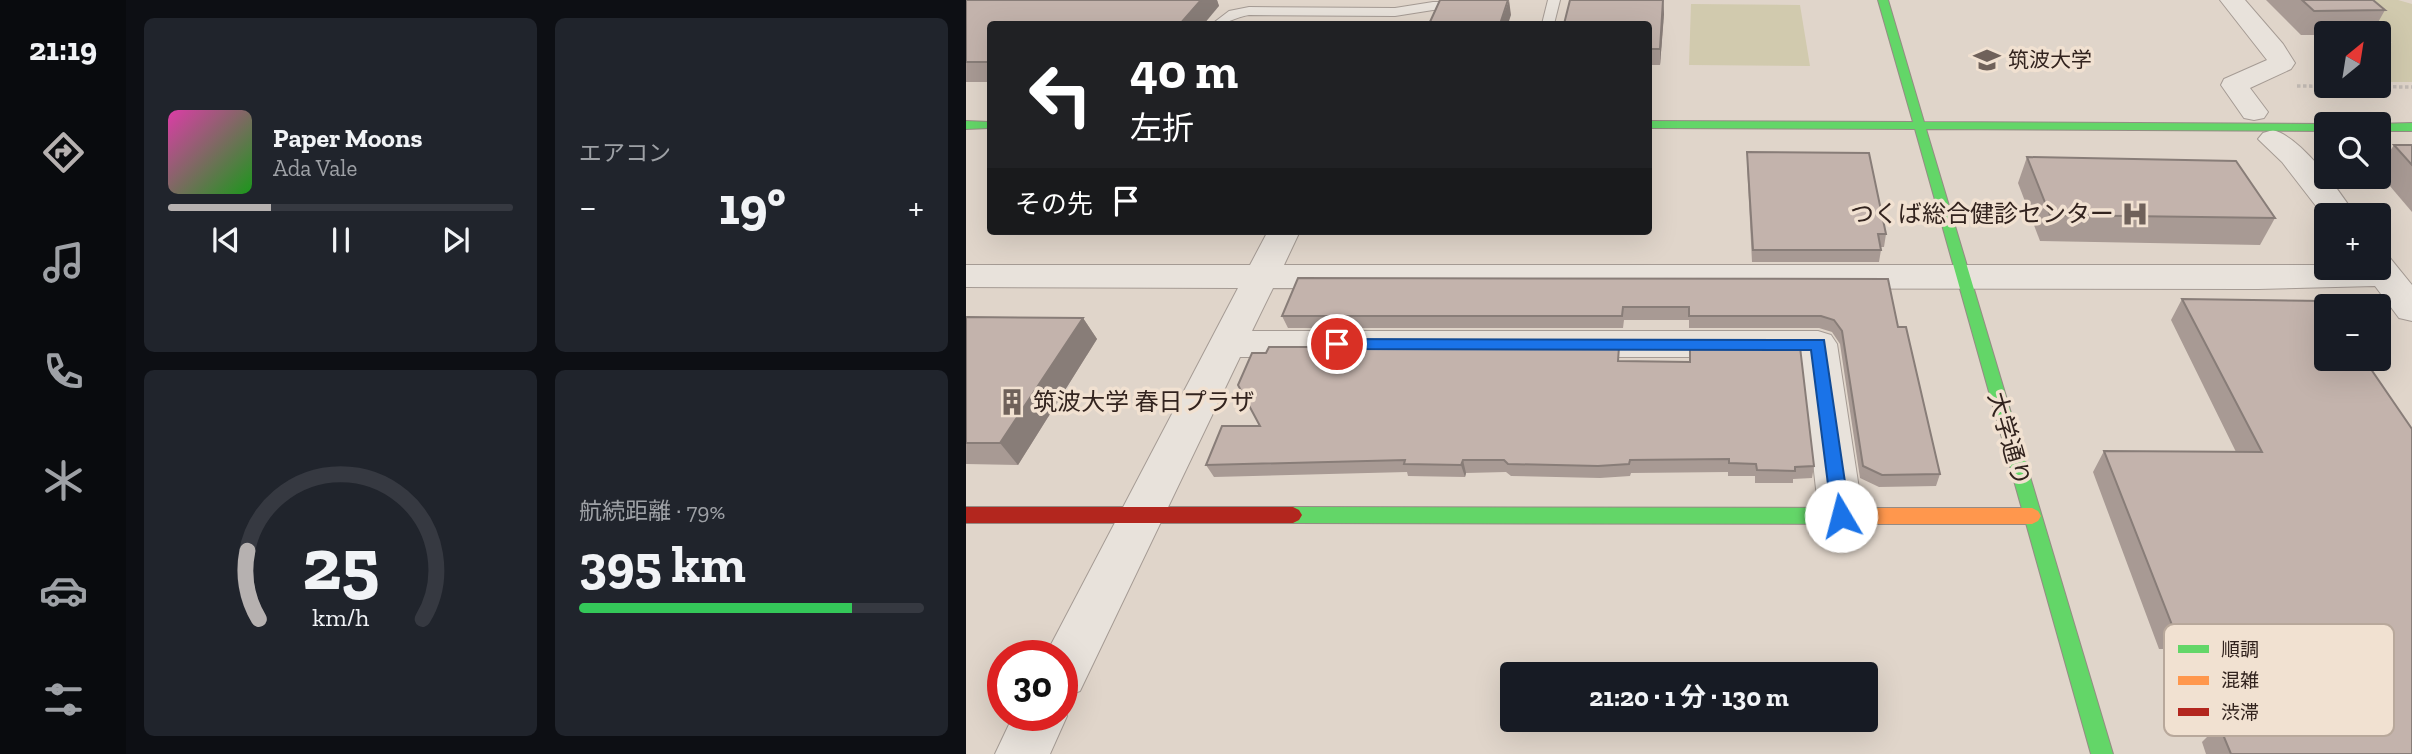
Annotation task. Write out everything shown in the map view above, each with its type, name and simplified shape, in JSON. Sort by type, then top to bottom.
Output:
[{"type":"street","name":"大学通り","points":[[1883,0],[1917,125],[2102,754]]},
{"type":"street","points":[[2232,0],[2274,49],[2282,63],[2234,85],[2254,112]]},
{"type":"street","points":[[1652,124],[2314,127]]},
{"type":"street","points":[[966,125],[987,125]]},
{"type":"street","points":[[2391,127],[2412,127]]},
{"type":"street","points":[[2273,139],[2293,156],[2330,203]]},
{"type":"street","points":[[1078,642],[1282,235]]},
{"type":"street","points":[[966,276],[1962,277],[2314,271]]},
{"type":"street","points":[[2389,280],[2412,309]]},
{"type":"street","points":[[1227,344],[1818,344],[1841,516]]},
{"type":"street","points":[[966,514],[2032,516]]},
{"type":"street","points":[[1022,754],[1034,731]]},
{"type":"lane","points":[[1251,0],[1273,11]]},
{"type":"lane","points":[[1306,0],[1322,5],[1380,6]]},
{"type":"lane","points":[[1549,21],[1554,0]]},
{"type":"lane","points":[[1222,21],[1233,13],[1411,4],[1473,6]]},
{"type":"lane","points":[[1403,21],[1411,4]]},
{"type":"path","points":[[2234,85],[2412,87]]},
{"type":"shaded area","points":[[2346,0],[2398,0],[2412,4],[2412,82],[2391,82],[2391,21],[2368,21]]},
{"type":"shaded area","points":[[1691,4],[1800,5],[1810,66],[1689,65]]},
{"type":"building","points":[[966,0],[1201,0],[1183,21],[987,21],[987,62],[966,62]]},
{"type":"building","points":[[1440,0],[1508,0],[1501,21],[1430,21]]},
{"type":"building","points":[[1570,0],[1663,0],[1660,49],[1652,49],[1652,21],[1565,21]]},
{"type":"building","points":[[2302,0],[2373,0],[2385,10],[2314,11]]},
{"type":"building","points":[[2394,145],[2412,145],[2412,165]]},
{"type":"building","points":[[1747,152],[1869,153],[1886,234],[1878,234],[1881,250],[1753,250]]},
{"type":"building","points":[[2027,157],[2236,161],[2275,218],[2050,215]]},
{"type":"building","points":[[1298,278],[1888,279],[1898,327],[1906,327],[1940,474],[1882,475],[1863,466],[1842,331],[1834,320],[1821,316],[1689,316],[1689,307],[1623,307],[1622,316],[1282,316]]},
{"type":"building","points":[[2182,299],[2314,301],[2314,371],[2372,371],[2412,429],[2412,754],[2231,754],[2224,736],[2394,736],[2394,624],[2172,624],[2104,451],[2262,452]]},
{"type":"building","name":"筑波大学 春日プラザ","points":[[966,317],[1083,318],[1000,443],[966,443]]},
{"type":"building","points":[[1269,347],[1619,347],[1618,361],[1690,362],[1690,347],[1800,347],[1814,466],[1795,467],[1795,471],[1757,470],[1756,464],[1729,463],[1729,459],[1630,460],[1629,464],[1598,466],[1508,464],[1504,460],[1463,460],[1461,465],[1404,464],[1405,460],[1206,465],[1222,426],[1260,426],[1238,385],[1252,353],[1266,353]]},
{"type":"traffic: fast","points":[[1883,0],[2102,754]]},
{"type":"traffic: fast","points":[[1652,124],[2314,127]]},
{"type":"traffic: fast","points":[[966,125],[987,125]]},
{"type":"traffic: fast","points":[[2391,127],[2412,127]]},
{"type":"traffic: fast","points":[[1293,515],[1878,516]]},
{"type":"traffic: slow","points":[[1878,516],[2032,516]]},
{"type":"traffic: jam","points":[[966,515],[1293,515]]},
{"type":"place","name":"筑波大学","points":[[1987,60]]},
{"type":"place","name":"つくば総合健診センター","points":[[2135,214]]},
{"type":"place","name":"筑波大学 春日プラザ","points":[[1012,402]]},
{"type":"route","points":[[1337,344],[1818,344],[1841,516]]}]
